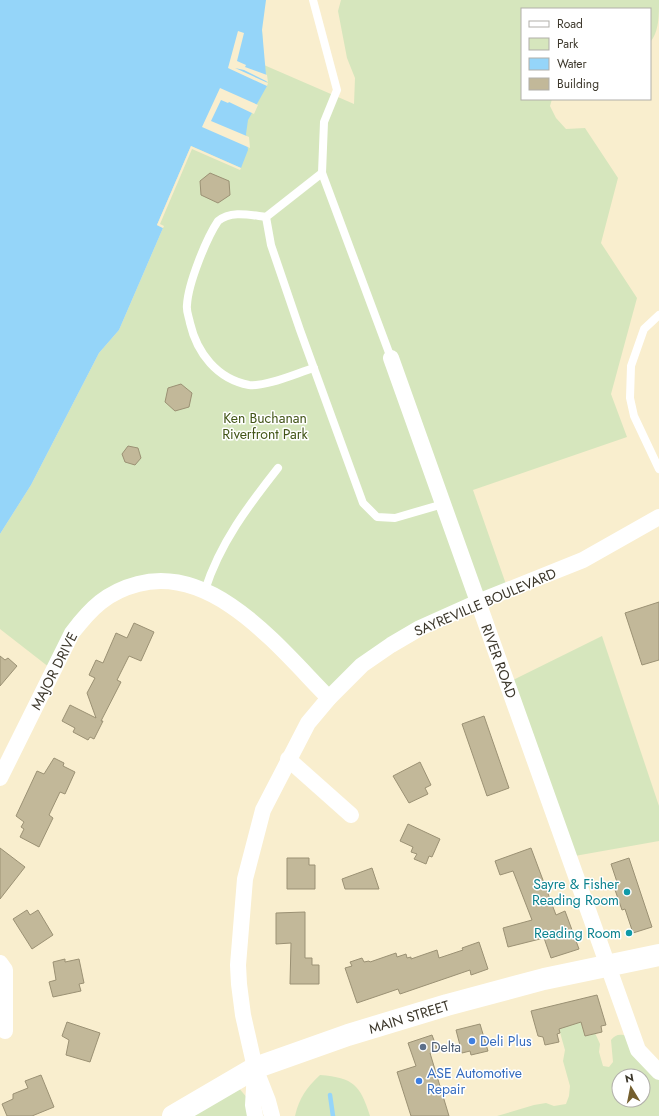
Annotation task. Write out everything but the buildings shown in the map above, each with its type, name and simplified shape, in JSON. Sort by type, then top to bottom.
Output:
[{"type":"main road","name":"MAIN STREET","points":[[174,1116],[255,1068],[348,1035],[447,1005],[608,964],[659,955]]},
{"type":"street","name":"RIVER ROAD","points":[[391,358],[638,1050],[659,1072]]},
{"type":"street","name":"SAYREVILLE BOULEVARD","points":[[255,1068],[243,1015],[238,965],[245,879],[263,810],[288,759],[308,723],[329,698],[362,666],[391,645],[420,628],[478,602],[583,560],[659,517]]},
{"type":"street","name":"MAJOR DRIVE","points":[[0,778],[72,633],[88,612],[108,596],[127,587],[148,582],[168,580],[187,583],[205,590],[229,603],[273,642],[329,698]]},
{"type":"street","points":[[288,759],[351,815]]},
{"type":"street","points":[[0,963],[5,970],[5,1031]]},
{"type":"street","points":[[255,1068],[253,1105],[255,1116]]},
{"type":"street","points":[[255,1068],[268,1101],[272,1116]]},
{"type":"lane","points":[[313,0],[337,90],[324,122],[322,173],[391,358]]},
{"type":"lane","points":[[314,368],[269,382],[251,385],[238,381],[214,369],[200,349],[192,330],[186,308],[188,288],[218,221],[222,217],[235,214],[266,217],[322,173]]},
{"type":"lane","points":[[266,217],[271,245],[363,502],[377,517],[395,518],[443,504]]},
{"type":"lane","points":[[659,315],[644,329],[631,366],[630,398],[634,416],[659,468]]},
{"type":"lane","points":[[205,590],[229,535],[251,502],[278,468]]},
{"type":"green space","name":"Ken Buchanan Riverfront Park","points":[[341,0],[659,0],[659,18],[657,29],[651,41],[651,8],[521,8],[521,100],[552,100],[550,106],[556,118],[566,129],[585,128],[618,178],[601,243],[637,298],[611,394],[627,437],[473,490],[508,590],[420,628],[329,698],[273,642],[187,583],[109,596],[54,671],[0,629],[0,534],[31,485],[99,353],[119,330],[163,228],[157,225],[191,146],[262,30],[264,65],[354,104],[355,78],[347,58],[338,11]]},
{"type":"green space","points":[[602,636],[659,806],[659,841],[569,857],[507,683]]},
{"type":"green space","points":[[575,1001],[585,1036],[595,1033],[600,1044],[599,1052],[603,1066],[609,1067],[613,1062],[611,1040],[618,1035],[627,1036],[659,1072],[659,1116],[497,1116],[534,1105],[546,1103],[554,1106],[566,1104],[570,1086],[563,1061],[565,1050],[559,1029],[555,1005]]},
{"type":"green space","points":[[320,1075],[341,1078],[354,1085],[363,1097],[370,1116],[295,1116],[304,1093]]},
{"type":"green space","points":[[233,1081],[253,1105],[255,1116],[174,1116]]},
{"type":"water","points":[[0,0],[266,0],[262,30],[267,86],[248,120],[246,134],[248,150],[241,168],[191,146],[157,225],[163,228],[119,330],[99,353],[31,485],[0,534]]},
{"type":"pier","points":[[238,31],[244,33],[237,61],[246,65],[245,67],[267,75],[268,82],[244,70],[235,68],[268,83],[267,86],[228,68]]},
{"type":"pier","points":[[220,88],[258,105],[254,114],[229,102],[228,103],[221,100],[211,121],[249,137],[250,148],[202,127]]},
{"type":"pier","points":[[191,146],[241,168],[240,170],[192,149],[160,224],[164,226],[163,228],[157,225]]},
{"type":"waterway","points":[[330,1095],[333,1116]]},
{"type":"place","name":"Sayre & Fisher Reading Room","points":[[627,892]]},
{"type":"place","name":"Reading Room","points":[[629,933]]},
{"type":"place","name":"Deli Plus","points":[[472,1041]]},
{"type":"place","name":"Delta","points":[[423,1047]]},
{"type":"place","name":"ASE Automotive Repair","points":[[419,1081]]}]
